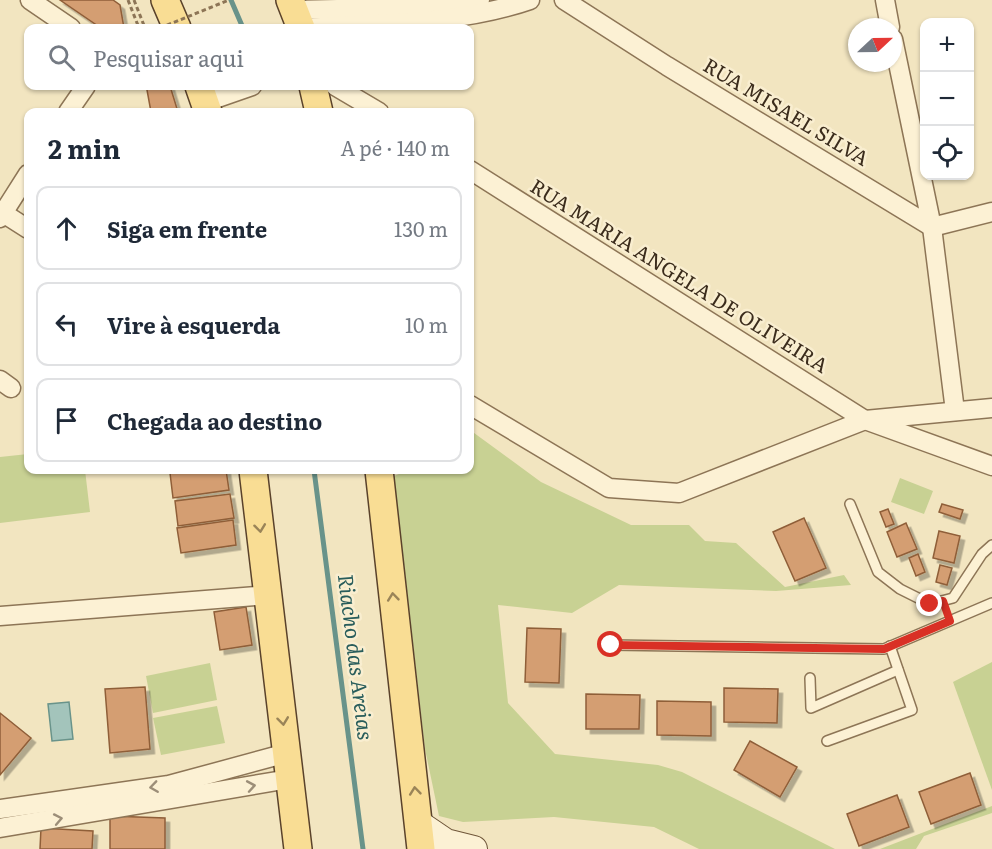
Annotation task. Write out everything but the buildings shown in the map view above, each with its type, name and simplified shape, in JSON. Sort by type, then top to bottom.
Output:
[{"type":"main road","points":[[165,0],[175,24]]},
{"type":"main road","points":[[314,90],[318,108]]},
{"type":"main road","points":[[253,474],[298,849]]},
{"type":"main road","points":[[379,474],[421,849]]},
{"type":"main road","points":[[418,823],[446,842],[474,849]]},
{"type":"street","points":[[30,0],[65,24]]},
{"type":"street","points":[[424,13],[480,0]]},
{"type":"street","points":[[295,13],[499,11],[531,0]]},
{"type":"street","name":"RUA MISAEL SILVA","points":[[564,0],[667,66],[932,227]]},
{"type":"street","points":[[885,0],[888,18]]},
{"type":"street","points":[[900,72],[932,227],[955,411]]},
{"type":"street","points":[[71,108],[83,90]]},
{"type":"street","points":[[210,98],[238,90]]},
{"type":"street","points":[[342,90],[372,108]]},
{"type":"street","name":"RUA MARIA ANGELA DE OLIVEIRA","points":[[474,173],[865,420],[992,466]]},
{"type":"street","points":[[24,180],[1,214],[24,227]]},
{"type":"street","points":[[932,227],[992,212]]},
{"type":"street","points":[[474,408],[528,442],[609,488],[679,493],[865,420],[992,408]]},
{"type":"street","points":[[0,616],[268,595]]},
{"type":"street","points":[[0,810],[288,766]]},
{"type":"street","points":[[0,828],[288,766]]},
{"type":"lane","points":[[850,504],[878,572],[900,588],[930,604],[953,598],[982,554],[992,545]]},
{"type":"lane","points":[[943,601],[950,621]]},
{"type":"lane","points":[[611,645],[884,649],[992,603]]},
{"type":"lane","points":[[826,741],[912,710],[890,646]]},
{"type":"lane","points":[[810,678],[811,708],[898,670]]},
{"type":"path","points":[[128,0],[137,24]]},
{"type":"path","points":[[134,0],[143,24]]},
{"type":"path","points":[[170,24],[229,0]]},
{"type":"green space","points":[[474,433],[541,482],[631,525],[689,525],[705,541],[736,543],[785,587],[844,575],[851,585],[776,591],[619,585],[572,613],[498,605],[508,703],[555,754],[658,765],[682,772],[835,849],[699,849],[654,827],[554,817],[463,822],[439,816],[425,749],[394,476],[399,474],[474,474]]},
{"type":"green space","points":[[24,454],[24,474],[85,474],[90,512],[0,523],[0,457]]},
{"type":"green space","points":[[900,478],[933,491],[924,514],[891,502]]},
{"type":"green space","points":[[992,662],[992,790],[953,682]]},
{"type":"green space","points":[[210,663],[217,700],[153,713],[146,676]]},
{"type":"green space","points":[[217,706],[225,743],[161,755],[153,718]]},
{"type":"green space","points":[[992,806],[992,813],[924,836],[916,849],[880,849]]},
{"type":"water","points":[[69,702],[73,739],[52,741],[48,704]]},
{"type":"waterway","name":"Riacho das Areias","points":[[231,0],[241,24]]},
{"type":"waterway","name":"Riacho das Areias","points":[[315,474],[363,849]]},
{"type":"route","points":[[611,645],[884,649],[950,621],[943,601],[930,604]]}]
